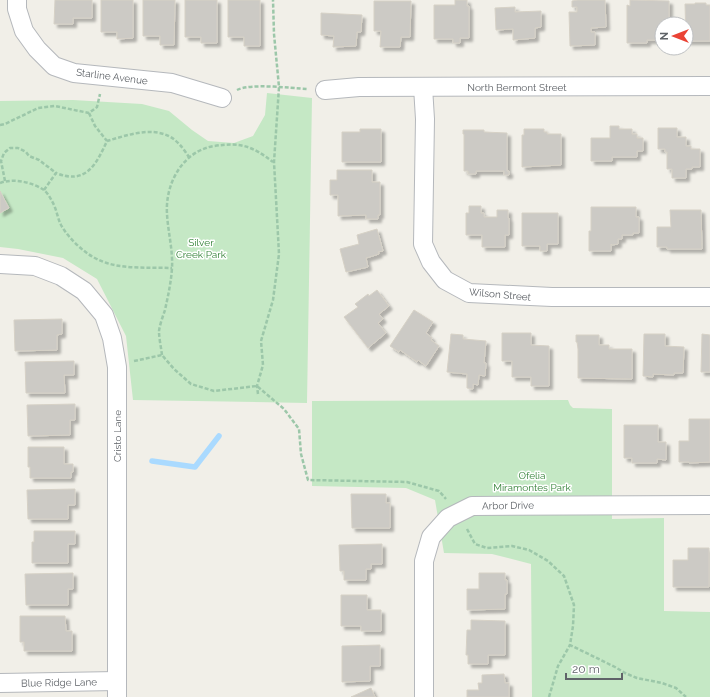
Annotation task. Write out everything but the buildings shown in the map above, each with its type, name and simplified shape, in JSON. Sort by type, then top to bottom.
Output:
[{"type":"street","name":"Starline Avenue","points":[[17,0],[17,9],[24,31],[37,49],[54,66],[74,73],[172,83],[222,98]]},
{"type":"street","name":"North Bermont Street","points":[[325,90],[359,87],[710,86]]},
{"type":"street","name":"Wilson Street","points":[[423,87],[425,119],[424,244],[431,262],[445,280],[469,293],[552,297],[710,298]]},
{"type":"street","name":"Cristo Lane","points":[[0,264],[35,266],[61,276],[84,291],[104,315],[112,338],[116,362],[117,689]]},
{"type":"street","name":"Arbor Drive","points":[[424,697],[424,561],[431,537],[448,518],[472,506],[710,505]]},
{"type":"street","name":"Blue Ridge Lane","points":[[4,688],[117,689]]},
{"type":"path","points":[[258,394],[257,386],[264,365],[261,341],[273,300],[279,254],[274,162],[279,87],[274,34],[273,0]]},
{"type":"path","points":[[0,125],[38,108],[55,106],[89,113],[97,107],[104,76]]},
{"type":"path","points":[[222,98],[242,88],[279,87],[325,90]]},
{"type":"path","points":[[89,113],[95,126],[107,141]]},
{"type":"path","points":[[107,141],[146,131],[165,134],[180,144],[189,158]]},
{"type":"path","points":[[5,181],[1,161],[4,153],[10,148],[18,148],[26,152],[29,156],[39,160],[56,173],[63,176],[75,177],[87,173],[97,162],[107,141]]},
{"type":"path","points":[[274,162],[259,152],[242,145],[226,144],[210,147],[197,152],[183,162],[173,178],[168,196],[166,213],[172,253],[172,268],[170,288],[159,330],[162,355],[174,369],[191,384],[214,391],[257,386],[284,408],[299,429],[301,454],[308,480],[407,482],[440,492],[458,514],[475,544],[487,548],[512,546],[529,550],[548,561],[564,576],[574,605],[570,645],[558,666],[549,697]]},
{"type":"path","points":[[44,190],[56,173]]},
{"type":"path","points":[[0,183],[5,181],[25,181],[44,190],[54,206],[61,226],[87,253],[100,261],[121,266],[172,268]]},
{"type":"path","points":[[116,362],[139,361],[162,355]]},
{"type":"path","points":[[570,645],[637,678],[662,683],[676,688],[686,697]]},
{"type":"green space","name":"Silver Creek Park","points":[[267,93],[312,98],[307,403],[133,400],[126,336],[97,279],[63,258],[0,247],[0,101],[73,100],[142,104],[169,111],[208,141],[234,143],[253,136],[265,115]]},
{"type":"green space","name":"Ofelia Miramontes Park","points":[[568,400],[573,408],[612,409],[612,519],[664,518],[664,611],[710,612],[710,697],[532,697],[531,564],[492,554],[444,553],[435,500],[406,488],[312,486],[312,401]]},
{"type":"waterway","points":[[152,461],[195,467],[219,436]]}]
